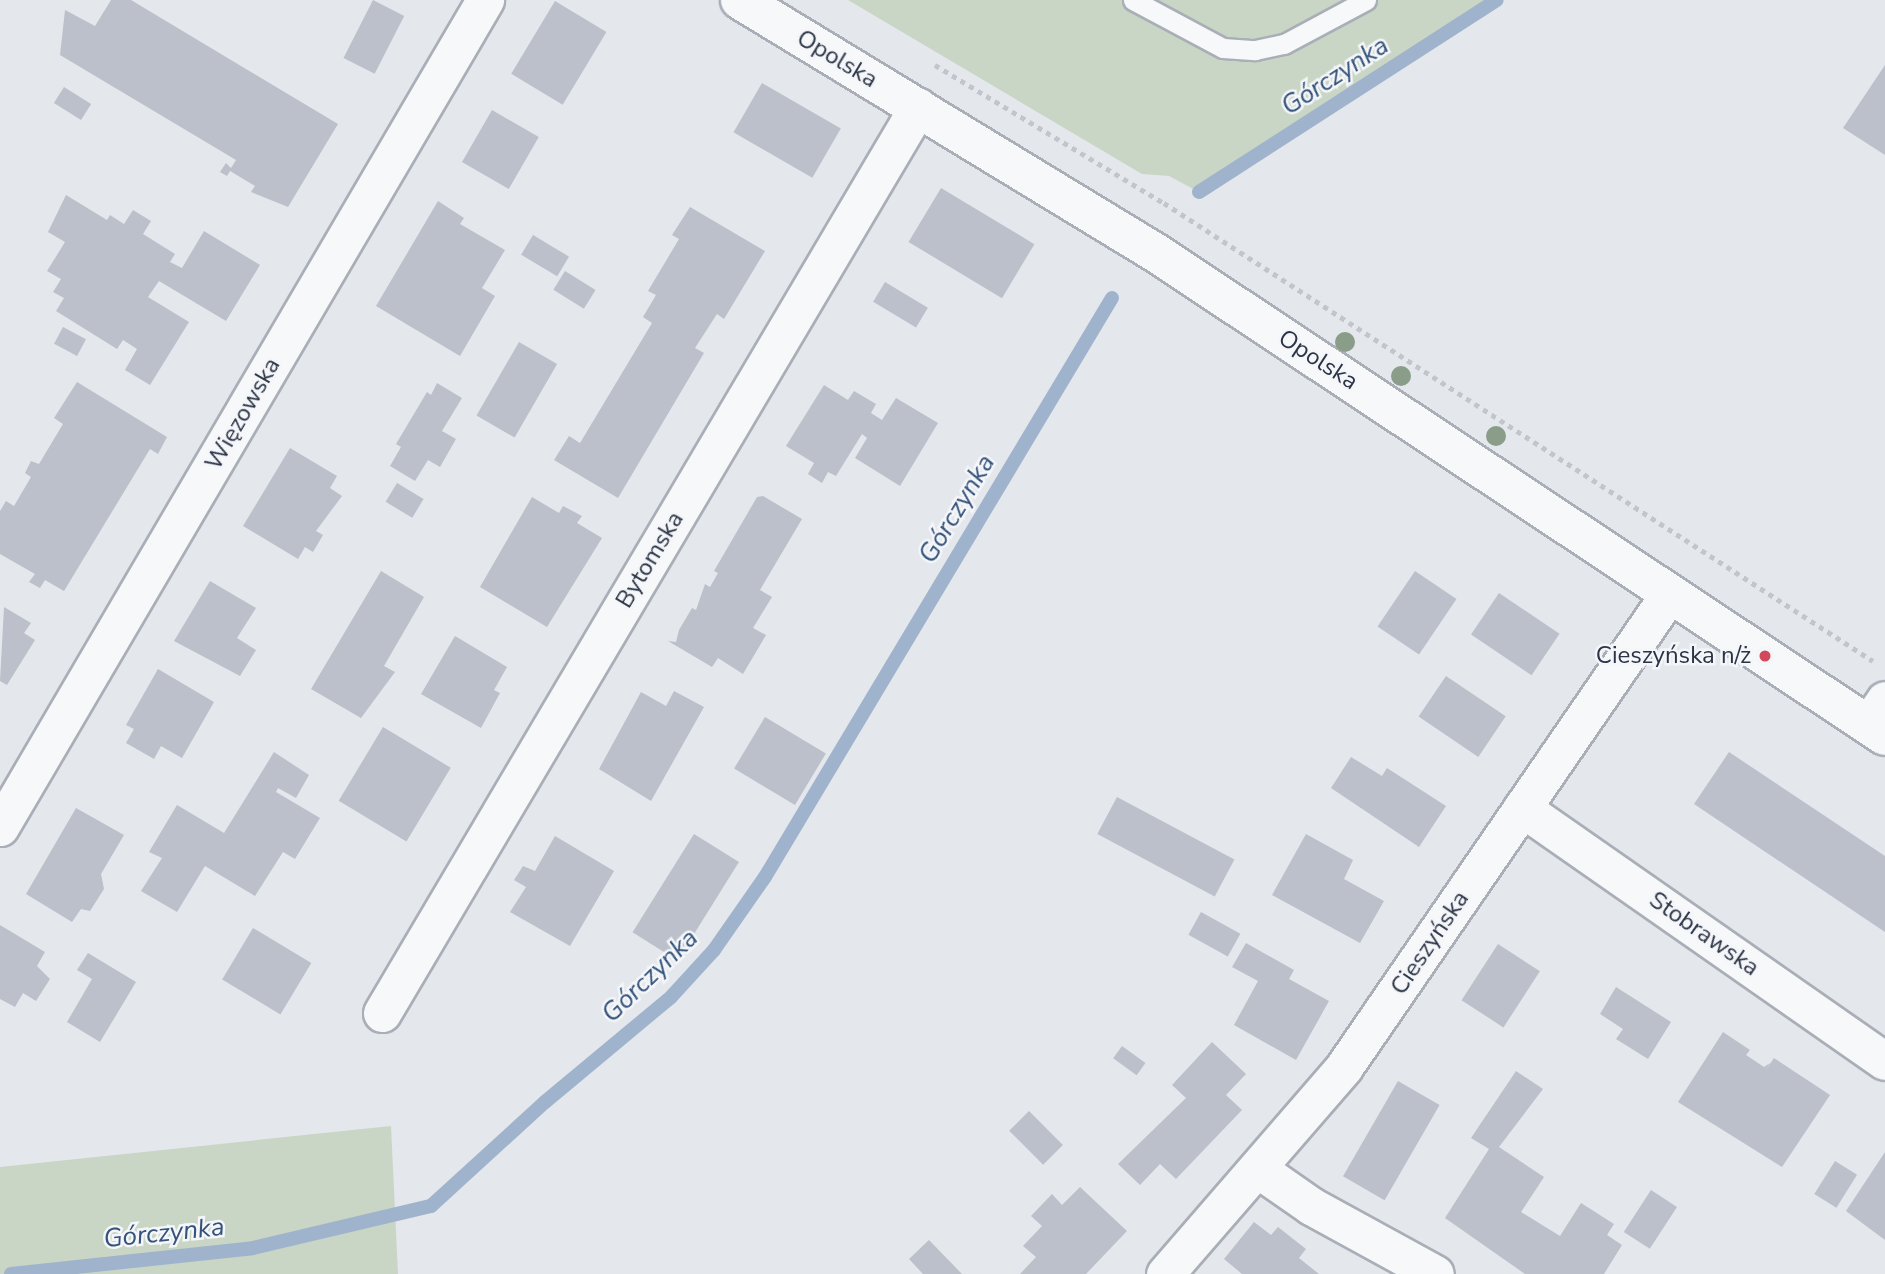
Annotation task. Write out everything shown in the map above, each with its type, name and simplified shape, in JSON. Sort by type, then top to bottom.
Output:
[{"type":"street","name":"Więzowska","points":[[0,827],[485,0]]},
{"type":"street","name":"Opolska","points":[[740,0],[1156,253],[1670,593],[1879,720]]},
{"type":"street","name":"Bytomska","points":[[382,1013],[918,107]]},
{"type":"street","name":"Cieszyńska","points":[[1165,1274],[1344,1067],[1670,593]]},
{"type":"street","name":"Stobrawska","points":[[1522,808],[1885,1061]]},
{"type":"street","points":[[1258,1169],[1311,1206],[1436,1274]]},
{"type":"lane","points":[[1133,0],[1223,48],[1255,50],[1309,32],[1366,0]]},
{"type":"path","points":[[931,63],[1164,202],[1885,666]]},
{"type":"green space","points":[[848,0],[1497,0],[1199,192],[1169,176],[1142,174]]},
{"type":"green space","points":[[391,1126],[398,1274],[0,1274],[0,1167]]},
{"type":"building","points":[[111,0],[131,0],[338,124],[288,207],[251,192],[255,186],[230,171],[227,176],[220,172],[226,163],[231,168],[236,160],[60,55],[65,10],[95,26]]},
{"type":"building","points":[[373,0],[404,16],[375,74],[343,58]]},
{"type":"building","points":[[555,1],[606,32],[563,105],[511,74]]},
{"type":"building","points":[[1885,65],[1885,155],[1843,128]]},
{"type":"building","points":[[762,83],[841,128],[812,178],[734,132]]},
{"type":"building","points":[[64,87],[91,104],[81,120],[54,103]]},
{"type":"building","points":[[492,110],[539,137],[509,189],[462,162]]},
{"type":"building","points":[[941,188],[1034,244],[1002,298],[909,242]]},
{"type":"building","points":[[66,195],[107,220],[110,215],[124,224],[133,210],[151,221],[143,234],[175,254],[170,262],[182,268],[204,231],[260,265],[226,321],[159,281],[148,297],[189,322],[150,385],[125,370],[137,349],[123,340],[117,349],[56,311],[64,298],[53,292],[61,279],[47,271],[65,242],[48,232]]},
{"type":"building","points":[[438,201],[464,218],[460,224],[505,250],[482,288],[495,296],[460,356],[376,306]]},
{"type":"building","points":[[690,207],[765,251],[724,319],[717,314],[695,348],[704,353],[618,498],[554,460],[569,436],[580,443],[652,323],[643,317],[656,295],[648,291],[679,239],[672,235]]},
{"type":"building","points":[[533,235],[569,257],[557,276],[521,255]]},
{"type":"building","points":[[565,271],[596,290],[584,309],[553,290]]},
{"type":"building","points":[[885,282],[928,308],[916,327],[873,302]]},
{"type":"building","points":[[63,327],[86,339],[77,356],[54,344]]},
{"type":"building","points":[[519,342],[557,364],[515,438],[476,416]]},
{"type":"building","points":[[77,382],[167,437],[158,454],[150,449],[64,591],[45,580],[40,588],[29,582],[35,574],[0,554],[0,511],[6,501],[14,506],[31,477],[25,473],[31,461],[39,464],[63,424],[54,418]]},
{"type":"building","points":[[437,383],[462,398],[442,431],[456,439],[440,467],[428,460],[415,481],[390,466],[401,447],[396,444],[427,392],[431,395]]},
{"type":"building","points":[[824,385],[848,400],[854,391],[876,404],[871,413],[882,420],[896,398],[938,423],[900,486],[855,458],[867,438],[862,434],[836,476],[828,472],[822,483],[808,474],[814,463],[786,446]]},
{"type":"building","points":[[290,448],[337,476],[330,488],[342,496],[316,531],[323,535],[313,552],[305,547],[298,559],[243,526]]},
{"type":"building","points":[[397,483],[424,499],[412,518],[386,502]]},
{"type":"building","points":[[763,496],[802,519],[760,590],[772,597],[753,628],[766,635],[743,674],[718,658],[712,667],[668,641],[676,642],[679,630],[692,608],[696,610],[705,584],[710,587],[718,573],[714,571],[757,497]]},
{"type":"building","points":[[532,497],[559,513],[563,506],[582,516],[577,523],[602,538],[547,627],[480,587]]},
{"type":"building","points":[[381,571],[424,597],[384,666],[395,672],[361,718],[311,689]]},
{"type":"building","points":[[1415,571],[1456,599],[1419,655],[1378,627]]},
{"type":"building","points":[[210,581],[256,608],[237,638],[256,650],[240,676],[174,641]]},
{"type":"building","points":[[1499,593],[1560,634],[1532,675],[1471,634]]},
{"type":"building","points":[[4,607],[31,623],[24,633],[35,640],[7,685],[0,681]]},
{"type":"building","points":[[455,636],[507,667],[494,690],[500,693],[481,728],[421,694]]},
{"type":"building","points":[[158,669],[214,702],[182,758],[161,746],[154,759],[126,743],[134,729],[126,725]]},
{"type":"building","points":[[1446,676],[1506,716],[1478,757],[1419,717]]},
{"type":"building","points":[[674,691],[704,707],[651,801],[599,769],[641,692],[666,706]]},
{"type":"building","points":[[765,717],[826,754],[795,805],[734,768]]},
{"type":"building","points":[[383,727],[451,768],[406,841],[339,801]]},
{"type":"building","points":[[274,752],[309,775],[296,798],[278,788],[276,792],[320,818],[295,859],[283,852],[255,896],[205,866],[177,912],[141,891],[162,858],[149,852],[177,805],[224,833]]},
{"type":"building","points":[[1729,752],[1885,856],[1885,932],[1694,804]]},
{"type":"building","points":[[1351,757],[1382,776],[1387,768],[1446,806],[1419,847],[1331,788]]},
{"type":"building","points":[[1117,797],[1234,859],[1215,897],[1097,834]]},
{"type":"building","points":[[76,808],[124,835],[101,874],[104,889],[90,911],[81,909],[72,922],[26,894]]},
{"type":"building","points":[[694,834],[739,862],[677,960],[633,932]]},
{"type":"building","points":[[1306,834],[1353,860],[1344,879],[1384,901],[1360,943],[1272,895]]},
{"type":"building","points":[[555,836],[614,871],[570,946],[510,912],[526,887],[514,880],[523,866],[535,871]]},
{"type":"building","points":[[1201,912],[1240,934],[1228,957],[1188,935]]},
{"type":"building","points":[[0,925],[45,952],[37,966],[50,979],[36,1001],[23,993],[15,1007],[0,999]]},
{"type":"building","points":[[253,928],[311,963],[280,1014],[222,979]]},
{"type":"building","points":[[1246,943],[1294,970],[1289,979],[1329,1001],[1296,1060],[1234,1025],[1258,981],[1232,967]]},
{"type":"building","points":[[1498,944],[1540,971],[1503,1027],[1462,1000]]},
{"type":"building","points":[[88,953],[136,982],[100,1042],[67,1022],[92,979],[77,970]]},
{"type":"building","points":[[1616,987],[1671,1022],[1648,1059],[1616,1039],[1623,1029],[1600,1014]]},
{"type":"building","points":[[1723,1032],[1750,1050],[1746,1055],[1764,1067],[1770,1063],[1765,1071],[1774,1058],[1830,1095],[1782,1167],[1678,1102]]},
{"type":"building","points":[[1212,1042],[1246,1074],[1226,1095],[1242,1110],[1176,1179],[1160,1164],[1140,1185],[1118,1164],[1186,1098],[1172,1085]]},
{"type":"building","points":[[1122,1046],[1145,1063],[1137,1075],[1113,1058]]},
{"type":"building","points":[[1516,1071],[1543,1089],[1499,1147],[1544,1177],[1521,1212],[1560,1236],[1581,1203],[1614,1224],[1607,1235],[1622,1245],[1604,1274],[1525,1274],[1445,1218],[1489,1149],[1471,1138]]},
{"type":"building","points":[[1398,1081],[1440,1105],[1385,1200],[1343,1176]]},
{"type":"building","points":[[1029,1111],[1063,1145],[1043,1165],[1009,1131]]},
{"type":"building","points":[[1885,1152],[1885,1240],[1846,1211]]},
{"type":"building","points":[[1835,1161],[1857,1175],[1836,1208],[1814,1194]]},
{"type":"building","points":[[1080,1187],[1127,1231],[1086,1274],[1020,1274],[1036,1257],[1023,1246],[1042,1226],[1031,1216],[1052,1194],[1062,1205]]},
{"type":"building","points":[[1651,1190],[1677,1207],[1650,1249],[1624,1232]]},
{"type":"building","points":[[1254,1222],[1271,1235],[1278,1227],[1306,1249],[1299,1258],[1319,1274],[1242,1274],[1224,1259]]},
{"type":"building","points":[[929,1240],[962,1274],[923,1274],[909,1259]]},
{"type":"waterway","name":"Górczynka","points":[[1199,192],[1497,0]]},
{"type":"waterway","name":"Górczynka","points":[[11,1274],[253,1248],[431,1206],[545,1102],[671,997],[714,950],[765,877],[1112,298]]},
{"type":"place","name":"Cieszyńska n/ż","points":[[1765,656]]}]
